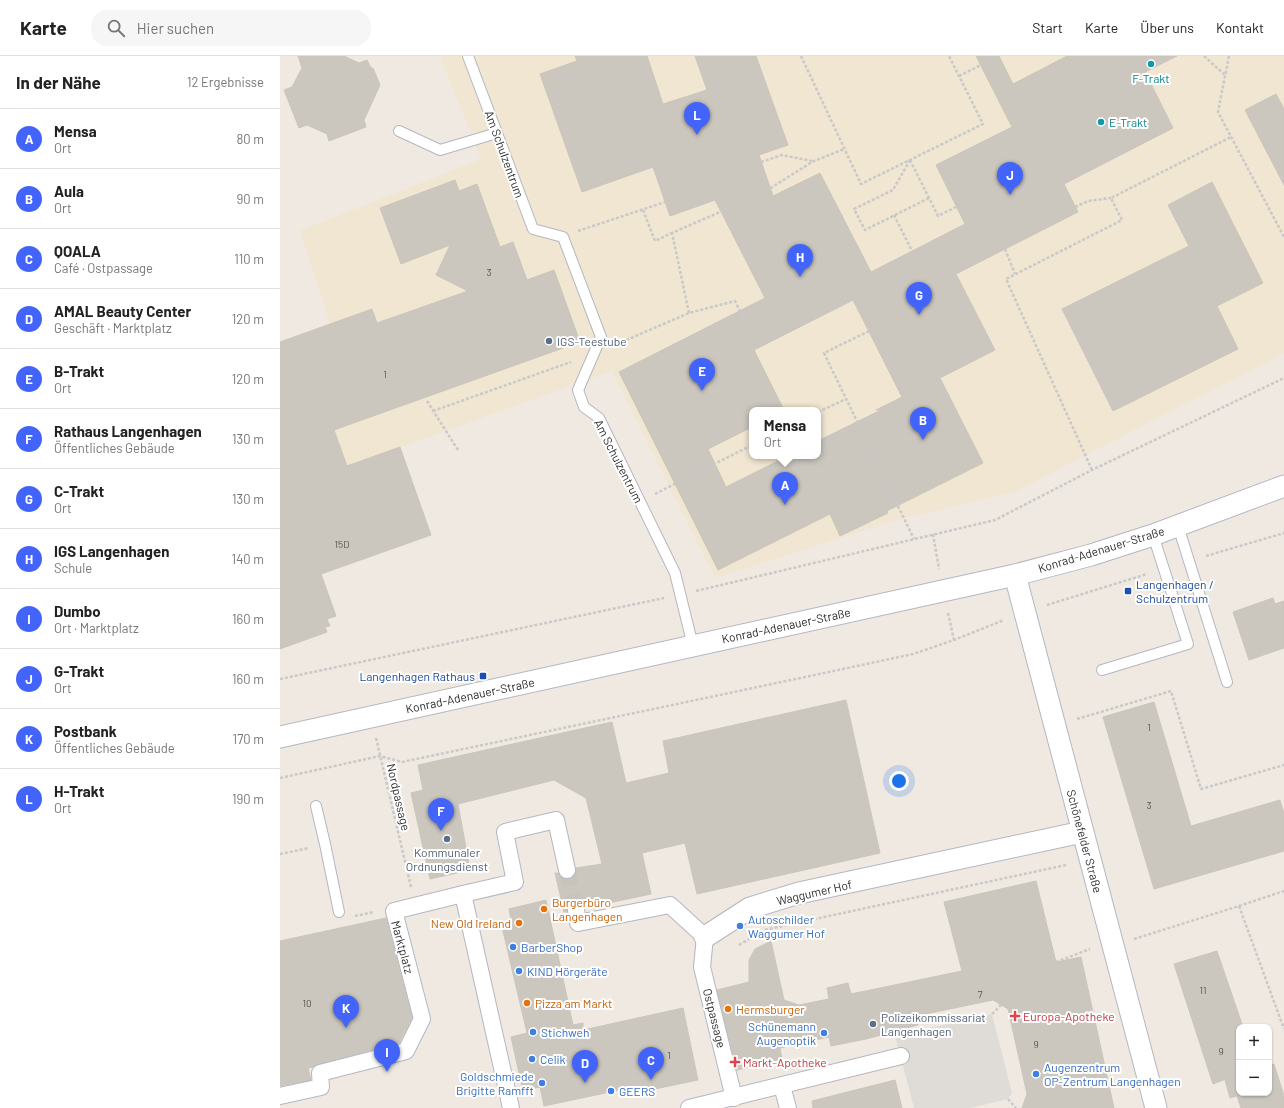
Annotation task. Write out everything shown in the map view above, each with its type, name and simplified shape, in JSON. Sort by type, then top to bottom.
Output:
[{"type":"street","name":"Konrad-Adenauer-Straße","points":[[280,737],[1015,575],[1091,555],[1152,535],[1284,486]]},
{"type":"street","name":"Schönefelder Straße","points":[[1015,575],[1082,832],[1114,944],[1156,1108]]},
{"type":"street","points":[[511,1108],[463,894],[515,882],[505,832],[556,820],[567,870]]},
{"type":"street","name":"Waggumer Hof","points":[[705,937],[750,908],[799,893],[1082,832]]},
{"type":"street","name":"Marktplatz","points":[[280,1096],[321,1087],[320,1073],[406,1051],[422,1019],[394,911],[463,894]]},
{"type":"street","points":[[576,910],[578,923],[670,905],[705,937]]},
{"type":"street","name":"Ostpassage","points":[[705,937],[702,967],[734,1098]]},
{"type":"street","points":[[689,1108],[901,1056]]},
{"type":"street","points":[[782,1086],[788,1108]]},
{"type":"lane","name":"Am Schulzentrum","points":[[468,56],[533,229],[562,237],[600,337],[578,390],[584,407],[599,418],[675,573],[693,646]]},
{"type":"lane","points":[[399,132],[440,150],[497,133]]},
{"type":"lane","points":[[1178,526],[1227,682]]},
{"type":"lane","points":[[1102,670],[1188,644],[1152,535]]},
{"type":"lane","points":[[316,806],[339,912]]},
{"type":"path","points":[[801,56],[861,184],[983,124],[949,56]]},
{"type":"path","points":[[1204,56],[1225,76]]},
{"type":"path","points":[[1229,56],[1218,112],[1284,237]]},
{"type":"path","points":[[959,76],[980,65]]},
{"type":"path","points":[[1075,207],[1088,201],[1111,198],[1231,137]]},
{"type":"path","points":[[766,191],[812,162],[844,149]]},
{"type":"path","points":[[761,162],[782,155],[812,162]]},
{"type":"path","points":[[910,160],[938,216],[956,207]]},
{"type":"path","points":[[910,160],[893,190],[854,209],[865,230],[929,198]]},
{"type":"path","points":[[1092,470],[1006,279],[1122,220],[1111,198]]},
{"type":"path","points":[[562,237],[665,202]]},
{"type":"path","points":[[643,210],[654,240],[672,234],[743,202]]},
{"type":"path","points":[[894,215],[912,251]]},
{"type":"path","points":[[672,234],[689,313]]},
{"type":"path","points":[[1005,249],[1015,274]]},
{"type":"path","points":[[433,411],[594,354],[689,313],[735,301],[750,332]]},
{"type":"path","points":[[868,331],[824,353],[914,539]]},
{"type":"path","points":[[280,679],[521,630],[681,595],[996,520],[1092,470],[1284,378]]},
{"type":"path","points":[[821,411],[846,399]]},
{"type":"path","points":[[427,401],[458,450]]},
{"type":"path","points":[[640,501],[749,446]]},
{"type":"path","points":[[280,778],[380,756],[402,762],[913,654],[954,640],[1025,612]]},
{"type":"path","points":[[1054,725],[1171,691],[1201,789],[1284,765]]},
{"type":"path","name":"Nordpassage","points":[[371,717],[415,905]]},
{"type":"path","points":[[280,854],[325,844]]},
{"type":"path","points":[[737,946],[764,930],[1066,865]]},
{"type":"path","points":[[1056,962],[1086,950],[1114,944],[1284,891]]},
{"type":"path","points":[[1239,906],[1284,1029]]},
{"type":"path","points":[[339,912],[340,919],[393,908],[394,911]]},
{"type":"path","points":[[992,1014],[1001,1005]]},
{"type":"path","points":[[1008,1098],[1016,1108]]},
{"type":"shaded area","points":[[440,56],[1284,56],[1284,353],[1016,491],[893,521],[715,578],[612,371],[328,473],[280,342],[330,324],[300,231],[481,159]]},
{"type":"shaded area","points":[[992,1014],[1012,1093],[1008,1099],[971,1108],[914,1108],[895,1036]]},
{"type":"building","points":[[298,56],[344,56],[359,63],[367,60],[371,68],[373,68],[380,85],[364,120],[366,127],[329,141],[327,134],[307,125],[299,128],[284,90],[292,87],[302,68]]},
{"type":"building","points":[[575,56],[647,56],[663,104],[707,90],[695,56],[756,56],[788,145],[759,155],[773,196],[820,173],[871,272],[965,224],[936,165],[1012,127],[976,56],[999,56],[1013,84],[1067,56],[1177,56],[1145,72],[1173,128],[1064,184],[1078,212],[956,274],[995,350],[940,378],[983,463],[887,511],[888,513],[840,536],[830,514],[718,570],[619,372],[765,298],[715,200],[670,216],[653,167],[582,192],[540,74],[577,61]],"holes":[[[853,300],[902,397],[876,410],[881,410],[821,440],[821,459],[782,459],[726,487],[708,449],[749,428],[749,407],[782,407],[754,350]]]},
{"type":"building","points":[[1276,94],[1284,109],[1284,185],[1245,110]]},
{"type":"building","points":[[455,180],[459,191],[477,184],[500,247],[513,242],[527,280],[554,270],[580,342],[334,430],[347,466],[400,447],[431,535],[321,574],[336,616],[327,619],[330,626],[325,627],[327,632],[280,649],[280,342],[372,309],[377,323],[468,291],[436,275],[450,245],[401,264],[380,208]]},
{"type":"building","points":[[1212,182],[1263,283],[1217,306],[1238,349],[1113,411],[1062,309],[1189,246],[1168,205]]},
{"type":"building","points":[[1273,598],[1275,604],[1284,601],[1284,648],[1249,660],[1233,612]]},
{"type":"building","points":[[846,700],[880,853],[697,894],[685,843],[642,853],[651,894],[585,908],[580,901],[574,901],[567,907],[567,912],[564,912],[555,873],[558,873],[564,879],[569,879],[574,877],[576,868],[602,864],[586,798],[554,780],[458,804],[470,870],[430,879],[411,793],[423,790],[418,765],[612,722],[626,783],[669,773],[663,741]]},
{"type":"building","points":[[1154,702],[1191,826],[1280,800],[1284,814],[1284,851],[1154,889],[1103,717]]},
{"type":"building","points":[[1036,881],[1056,962],[1081,957],[1114,1108],[1022,1108],[1027,1094],[1008,1009],[993,1000],[916,1016],[918,1025],[866,1039],[831,1046],[829,1037],[780,1048],[782,1060],[737,1070],[717,990],[749,982],[749,960],[755,949],[771,941],[784,1000],[799,1005],[829,999],[827,988],[848,983],[851,994],[962,971],[944,902]]},
{"type":"building","points":[[546,900],[573,1025],[583,1023],[583,1030],[683,1008],[698,1080],[626,1095],[624,1089],[544,1106],[540,1087],[523,1091],[511,1037],[527,1033],[502,927],[512,925],[509,909]]},
{"type":"building","points":[[386,918],[412,1018],[399,1043],[318,1064],[308,1068],[311,1080],[280,1086],[280,941]]},
{"type":"building","points":[[1217,951],[1242,1024],[1236,1024],[1236,1075],[1213,1084],[1174,964]]},
{"type":"building","points":[[1272,1064],[1274,1064],[1284,1096],[1284,1108],[1241,1108],[1237,1096],[1272,1096]]},
{"type":"building","points":[[1236,1076],[1237,1096],[1230,1098],[1225,1080]]},
{"type":"building","points":[[895,1080],[902,1108],[813,1108],[812,1101]]},
{"type":"tunnel","points":[[567,870],[576,910]]},
{"type":"place","name":"F-Trakt","points":[[1151,64]]},
{"type":"place","name":"E-Trakt","points":[[1101,122]]},
{"type":"place","name":"H-Trakt","points":[[697,135]]},
{"type":"place","name":"G-Trakt","points":[[1010,195]]},
{"type":"place","name":"IGS Langenhagen","points":[[800,277]]},
{"type":"place","name":"C-Trakt","points":[[919,315]]},
{"type":"place","name":"IGS-Teestube","points":[[549,341]]},
{"type":"place","name":"B-Trakt","points":[[702,391]]},
{"type":"place","name":"Aula","points":[[923,440]]},
{"type":"place","name":"Mensa","points":[[785,505]]},
{"type":"place","name":"Langenhagen / Schulzentrum","points":[[1128,591]]},
{"type":"place","name":"Langenhagen Rathaus","points":[[483,676]]},
{"type":"place","name":"Rathaus Langenhagen","points":[[441,831]]},
{"type":"place","name":"Kommunaler Ordnungsdienst","points":[[447,839]]},
{"type":"place","name":"Burgerbüro Langenhagen","points":[[544,909]]},
{"type":"place","name":"New Old Ireland","points":[[519,923]]},
{"type":"place","name":"Autoschilder Waggumer Hof","points":[[740,926]]},
{"type":"place","name":"BarberShop","points":[[513,947]]},
{"type":"place","name":"KIND Hörgeräte","points":[[519,971]]},
{"type":"place","name":"Pizza am Markt","points":[[527,1003]]},
{"type":"place","name":"Hermsburger","points":[[728,1009]]},
{"type":"place","name":"Europa-Apotheke","points":[[1015,1016]]},
{"type":"place","name":"Polizeikommissariat Langenhagen","points":[[873,1024]]},
{"type":"place","name":"Postbank","points":[[346,1028]]},
{"type":"place","name":"Stichweh","points":[[533,1032]]},
{"type":"place","name":"Schünemann Augenoptik","points":[[824,1033]]},
{"type":"place","name":"Celik","points":[[532,1059]]},
{"type":"place","name":"Markt-Apotheke","points":[[735,1062]]},
{"type":"place","name":"Dumbo","points":[[387,1072]]},
{"type":"place","name":"Augenzentrum OP-Zentrum Langenhagen","points":[[1036,1074]]},
{"type":"place","name":"QOALA","points":[[651,1080]]},
{"type":"place","name":"Goldschmiede Brigitte Ramfft","points":[[542,1083]]},
{"type":"place","name":"AMAL Beauty Center","points":[[585,1083]]},
{"type":"place","name":"GEERS","points":[[611,1091]]}]
